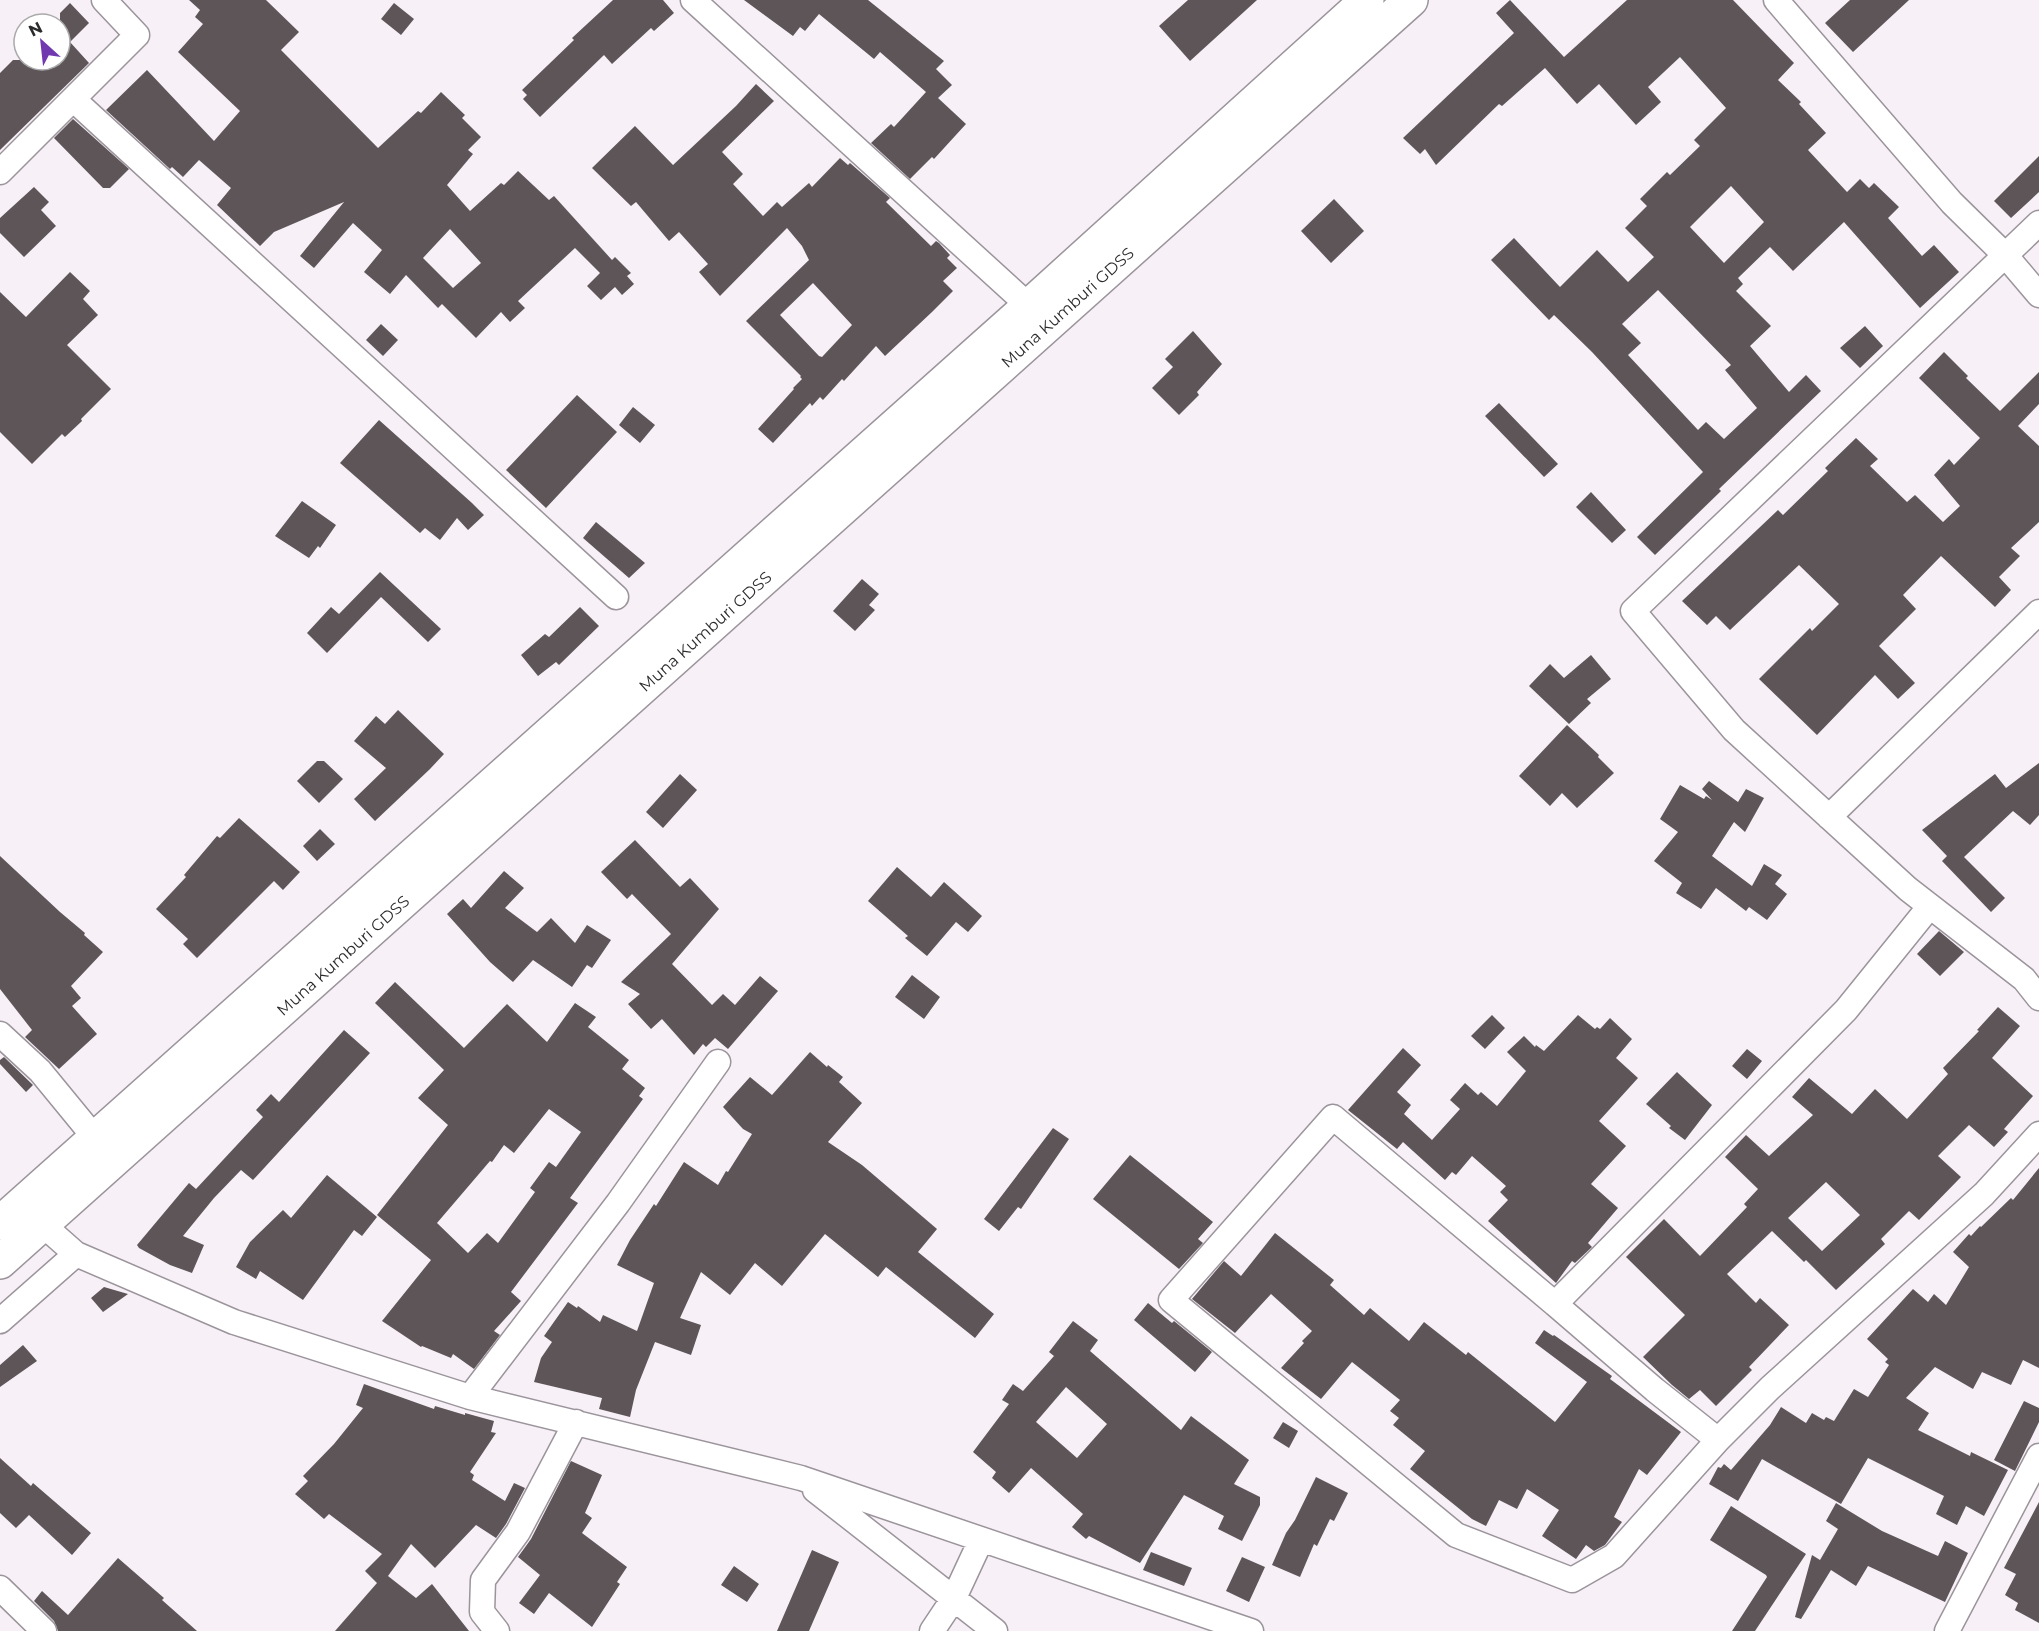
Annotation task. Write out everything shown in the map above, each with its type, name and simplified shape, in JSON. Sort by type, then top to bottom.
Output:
[{"type":"highway","name":"Muna Kumburi GDSS","points":[[0,1262],[22,1216],[95,1138],[1029,306],[1367,0]]},
{"type":"highway","name":"Muna Kumburi GDSS","points":[[22,1216],[1411,0]]},
{"type":"street","points":[[0,172],[138,35],[104,0]]},
{"type":"street","points":[[693,0],[1029,306]]},
{"type":"street","points":[[1776,0],[1952,203],[2005,255],[2039,295]]},
{"type":"street","points":[[74,100],[616,597]]},
{"type":"street","points":[[2039,223],[1633,611],[1734,730],[1908,889],[2024,979],[2039,996]]},
{"type":"street","points":[[1829,817],[2039,612]]},
{"type":"street","points":[[1555,1304],[1846,1010],[1930,906]]},
{"type":"street","points":[[0,1034],[40,1071],[95,1138]]},
{"type":"street","points":[[470,1397],[618,1203],[718,1062]]},
{"type":"street","points":[[1718,1440],[1655,1390],[1334,1117],[1171,1300],[1456,1535],[1572,1580],[1614,1556],[1718,1440],[1770,1388],[1984,1194],[2039,1134]]},
{"type":"street","points":[[22,1216],[76,1254],[234,1322],[470,1397],[801,1478],[1251,1631]]},
{"type":"street","points":[[0,1321],[76,1254]]},
{"type":"street","points":[[497,1631],[482,1612],[483,1580],[518,1532],[576,1422]]},
{"type":"street","points":[[1947,1631],[2039,1456]]},
{"type":"street","points":[[801,1478],[995,1631]]},
{"type":"street","points":[[932,1631],[954,1599],[981,1539]]},
{"type":"street","points":[[0,1588],[44,1631]]},
{"type":"building","points":[[189,0],[266,0],[299,32],[281,50],[378,148],[418,111],[421,113],[441,92],[465,115],[462,118],[481,137],[468,150],[473,154],[447,185],[470,211],[518,171],[549,200],[554,196],[612,260],[615,257],[631,273],[627,276],[634,284],[622,295],[615,287],[601,300],[587,286],[600,273],[575,248],[518,301],[525,308],[510,322],[501,312],[476,338],[442,304],[438,308],[406,275],[390,294],[364,272],[382,250],[353,223],[314,268],[300,256],[344,202],[274,232],[260,246],[217,205],[231,188],[199,160],[183,177],[172,167],[170,169],[106,110],[147,70],[214,141],[240,111],[178,52],[203,24],[195,17],[200,10]],"holes":[[[450,229],[481,263],[453,288],[423,258]]]},
{"type":"building","points":[[613,0],[663,0],[674,13],[654,31],[651,28],[612,64],[604,55],[540,117],[523,99],[527,95],[522,90],[574,40],[572,38]]},
{"type":"building","points":[[744,0],[868,0],[944,61],[936,69],[952,85],[938,98],[966,124],[934,159],[932,157],[910,179],[871,143],[891,124],[894,127],[926,92],[880,52],[874,59],[819,14],[805,31],[800,27],[793,36]]},
{"type":"building","points":[[1188,0],[1257,0],[1190,61],[1159,26]]},
{"type":"building","points":[[1510,0],[1564,57],[1627,0],[1733,0],[1794,63],[1778,80],[1801,102],[1799,104],[1826,133],[1808,150],[1847,192],[1860,179],[1869,188],[1874,183],[1899,207],[1888,218],[1922,256],[1934,245],[1959,272],[1920,308],[1844,222],[1793,271],[1770,247],[1738,278],[1743,284],[1736,291],[1771,326],[1750,346],[1789,392],[1806,375],[1821,391],[1719,489],[1721,491],[1655,555],[1637,537],[1703,472],[1592,352],[1554,315],[1549,320],[1491,260],[1514,238],[1560,287],[1597,250],[1628,282],[1654,257],[1625,228],[1647,206],[1640,199],[1667,172],[1670,175],[1700,146],[1694,140],[1726,108],[1680,57],[1648,87],[1661,102],[1636,125],[1599,84],[1577,104],[1545,68],[1502,106],[1499,104],[1436,165],[1425,149],[1420,154],[1403,138],[1514,33],[1496,13]],"holes":[[[1731,186],[1764,222],[1724,263],[1690,227]],[[1658,290],[1731,365],[1725,370],[1757,408],[1724,439],[1706,422],[1698,430],[1628,355],[1641,343],[1622,324]]]},
{"type":"building","points":[[1850,0],[1909,0],[1853,52],[1825,23]]},
{"type":"building","points":[[70,3],[89,23],[72,40],[72,12],[61,12]]},
{"type":"building","points":[[394,3],[414,19],[401,35],[381,19]]},
{"type":"building","points":[[72,44],[89,63],[0,150],[0,73],[12,61],[12,72],[72,72]]},
{"type":"building","points":[[756,84],[774,101],[722,152],[743,174],[733,184],[763,216],[777,202],[782,207],[809,183],[812,187],[840,158],[848,165],[850,163],[890,198],[886,202],[931,246],[936,241],[939,243],[950,255],[947,258],[957,268],[943,281],[953,291],[932,312],[885,356],[876,346],[823,400],[820,397],[812,406],[810,403],[773,443],[758,429],[802,379],[746,321],[809,260],[802,246],[787,228],[720,296],[699,272],[708,264],[679,232],[669,241],[636,202],[631,206],[592,168],[635,126],[673,165]],"holes":[[[813,283],[852,325],[822,357],[780,315]]]},
{"type":"building","points":[[73,119],[129,169],[110,188],[103,188],[54,138]]},
{"type":"building","points":[[2039,156],[2039,192],[2011,218],[1994,201]]},
{"type":"building","points":[[34,187],[49,202],[41,210],[56,226],[24,257],[0,233],[0,218]]},
{"type":"building","points":[[1334,199],[1364,231],[1331,263],[1301,231]]},
{"type":"building","points":[[70,272],[90,291],[83,299],[98,315],[67,345],[111,389],[81,419],[82,421],[65,437],[62,434],[32,464],[0,432],[0,292],[26,317]]},
{"type":"building","points":[[381,324],[398,340],[383,356],[366,340]]},
{"type":"building","points":[[1865,326],[1883,346],[1860,368],[1840,348]]},
{"type":"building","points":[[1193,331],[1222,364],[1197,392],[1199,395],[1179,415],[1152,388],[1173,367],[1165,359]]},
{"type":"building","points":[[1944,352],[1968,376],[1966,378],[2000,411],[2039,372],[2039,404],[2018,426],[2039,446],[2039,522],[2011,548],[2020,556],[1999,577],[2011,590],[1995,607],[1941,556],[1903,595],[1916,609],[1879,646],[1915,683],[1898,699],[1875,675],[1817,735],[1759,679],[1810,628],[1812,631],[1839,604],[1799,565],[1730,630],[1716,616],[1707,625],[1682,601],[1778,510],[1783,515],[1828,471],[1825,468],[1856,438],[1878,459],[1870,466],[1907,502],[1915,495],[1943,522],[1960,506],[1934,475],[1949,459],[1954,465],[1980,438],[1919,378]]},
{"type":"building","points":[[577,395],[617,432],[546,508],[506,470]]},
{"type":"building","points":[[1499,403],[1558,464],[1544,477],[1485,416]]},
{"type":"building","points":[[633,407],[655,425],[640,443],[619,425]]},
{"type":"building","points":[[379,420],[484,515],[468,530],[457,518],[440,540],[425,528],[420,533],[340,463]]},
{"type":"building","points":[[1591,492],[1626,530],[1612,543],[1576,507]]},
{"type":"building","points":[[302,501],[336,525],[320,548],[318,546],[309,558],[275,536]]},
{"type":"building","points":[[596,522],[645,563],[629,578],[583,538]]},
{"type":"building","points":[[380,572],[441,629],[428,642],[381,597],[327,653],[307,633],[331,607],[339,614]]},
{"type":"building","points":[[862,579],[879,594],[869,605],[875,610],[855,631],[833,611]]},
{"type":"building","points":[[580,607],[599,626],[559,665],[556,662],[538,676],[521,655],[545,634],[549,637]]},
{"type":"building","points":[[1591,655],[1611,679],[1587,699],[1591,703],[1569,724],[1529,686],[1550,664],[1564,678]]},
{"type":"building","points":[[398,710],[444,754],[375,821],[354,799],[386,768],[354,741],[376,716],[385,724]]},
{"type":"building","points":[[1567,725],[1599,755],[1598,757],[1614,773],[1577,808],[1562,793],[1550,806],[1519,776]]},
{"type":"building","points":[[317,761],[324,761],[343,779],[319,803],[297,781]]},
{"type":"building","points":[[2039,763],[2039,815],[2030,825],[2013,811],[1964,857],[2005,898],[1991,912],[1942,861],[1947,856],[1922,830],[1995,774],[2006,788]]},
{"type":"building","points":[[680,774],[697,790],[663,828],[646,812]]},
{"type":"building","points":[[1709,781],[1738,802],[1746,789],[1764,798],[1745,832],[1734,822],[1712,856],[1752,886],[1764,864],[1782,875],[1775,884],[1787,894],[1767,920],[1749,907],[1746,911],[1716,888],[1701,909],[1676,893],[1682,883],[1654,861],[1678,832],[1660,819],[1680,785],[1704,799],[1706,796],[1712,800],[1702,789]]},
{"type":"building","points":[[239,818],[300,872],[283,890],[274,881],[197,958],[183,944],[188,939],[156,909],[186,877],[184,875],[217,836],[220,838]]},
{"type":"building","points":[[320,829],[335,844],[317,861],[303,846]]},
{"type":"building","points":[[635,840],[680,887],[690,878],[719,909],[672,964],[712,1005],[723,994],[735,1005],[760,976],[778,991],[728,1049],[715,1038],[706,1047],[703,1044],[694,1055],[662,1019],[651,1029],[628,1004],[640,994],[621,982],[671,934],[632,894],[627,899],[601,872]]},
{"type":"building","points":[[0,856],[103,952],[71,986],[81,998],[72,1006],[97,1034],[59,1069],[25,1037],[32,1030],[0,989]]},
{"type":"building","points":[[897,867],[931,897],[944,882],[982,916],[968,932],[956,922],[927,956],[905,938],[908,936],[868,901]]},
{"type":"building","points":[[504,871],[524,888],[505,908],[537,932],[551,918],[575,943],[587,925],[611,940],[592,968],[587,965],[572,987],[533,960],[513,982],[490,962],[447,914],[463,899],[471,908]]},
{"type":"building","points":[[1939,931],[1964,952],[1940,976],[1917,954]]},
{"type":"building","points":[[912,975],[940,997],[924,1019],[895,997]]},
{"type":"building","points":[[395,982],[464,1048],[507,1004],[547,1042],[575,1003],[596,1017],[588,1027],[629,1060],[622,1069],[645,1088],[639,1096],[643,1099],[570,1198],[578,1203],[511,1292],[521,1301],[494,1331],[500,1335],[474,1369],[453,1354],[451,1358],[421,1347],[382,1321],[431,1260],[377,1215],[448,1125],[418,1098],[444,1070],[375,1003]],"holes":[[[549,1109],[581,1132],[556,1167],[549,1162],[530,1188],[535,1192],[498,1243],[487,1233],[468,1253],[437,1223],[490,1161],[492,1162],[504,1145],[514,1153]]]},
{"type":"building","points":[[1998,1007],[2020,1026],[1992,1058],[2033,1096],[2004,1129],[2008,1132],[1994,1147],[1969,1125],[1938,1156],[1961,1177],[1919,1220],[1909,1211],[1881,1239],[1885,1244],[1836,1290],[1772,1231],[1727,1274],[1756,1303],[1760,1298],[1789,1325],[1749,1367],[1752,1370],[1716,1406],[1700,1390],[1689,1399],[1643,1357],[1685,1315],[1626,1257],[1664,1219],[1700,1256],[1747,1207],[1744,1204],[1758,1189],[1725,1157],[1746,1135],[1769,1156],[1813,1115],[1792,1097],[1809,1078],[1852,1114],[1875,1089],[1907,1119],[1948,1074],[1943,1068],[1979,1031],[1977,1030]],"holes":[[[1826,1182],[1860,1215],[1822,1251],[1788,1218]]]},
{"type":"building","points":[[1492,1015],[1505,1028],[1485,1049],[1471,1036]]},
{"type":"building","points":[[1578,1015],[1595,1029],[1597,1027],[1600,1029],[1610,1018],[1632,1039],[1616,1058],[1638,1078],[1599,1121],[1626,1146],[1591,1184],[1618,1208],[1588,1243],[1592,1247],[1575,1263],[1572,1261],[1556,1283],[1488,1221],[1508,1200],[1500,1192],[1506,1186],[1472,1156],[1456,1175],[1452,1172],[1445,1180],[1403,1142],[1397,1149],[1348,1110],[1403,1048],[1421,1065],[1397,1092],[1411,1105],[1404,1114],[1432,1140],[1460,1109],[1450,1100],[1465,1083],[1478,1095],[1481,1092],[1497,1106],[1526,1071],[1507,1052],[1524,1036],[1535,1047],[1536,1045],[1544,1051]]},
{"type":"building","points":[[344,1030],[370,1053],[253,1180],[241,1170],[183,1236],[204,1245],[192,1273],[170,1265],[139,1248],[137,1245],[189,1183],[196,1189],[263,1117],[256,1110],[271,1094],[279,1102]]},
{"type":"building","points":[[1747,1049],[1762,1061],[1747,1079],[1732,1066]]},
{"type":"building","points":[[810,1052],[843,1077],[839,1082],[862,1103],[828,1142],[862,1165],[937,1229],[918,1252],[994,1314],[975,1338],[886,1267],[878,1277],[825,1234],[782,1286],[755,1263],[730,1295],[701,1272],[680,1318],[701,1325],[691,1355],[655,1342],[636,1390],[630,1417],[599,1409],[602,1398],[534,1382],[541,1358],[552,1342],[544,1336],[568,1302],[577,1308],[578,1306],[600,1322],[603,1315],[637,1331],[654,1283],[617,1265],[630,1240],[654,1204],[656,1206],[684,1162],[718,1185],[726,1171],[728,1172],[752,1134],[743,1129],[723,1107],[750,1077],[772,1095]]},
{"type":"building","points":[[4,1057],[33,1085],[26,1092],[0,1064],[0,1060]]},
{"type":"building","points":[[1677,1072],[1712,1105],[1685,1140],[1669,1128],[1671,1126],[1646,1104]]},
{"type":"building","points":[[1053,1128],[1069,1139],[1021,1209],[1018,1207],[999,1231],[984,1219]]},
{"type":"building","points":[[1130,1155],[1213,1222],[1198,1239],[1203,1243],[1179,1269],[1093,1199]]},
{"type":"building","points":[[2039,1168],[2039,1368],[2023,1360],[2011,1385],[1982,1372],[1973,1389],[1935,1367],[1906,1398],[1929,1413],[1918,1430],[1970,1456],[1971,1452],[2008,1470],[1984,1516],[1966,1506],[1957,1525],[1936,1514],[1944,1496],[1868,1458],[1841,1504],[1762,1459],[1738,1501],[1709,1484],[1718,1467],[1721,1468],[1724,1464],[1731,1470],[1770,1425],[1781,1407],[1806,1423],[1812,1413],[1824,1420],[1826,1417],[1834,1421],[1854,1389],[1868,1397],[1889,1365],[1885,1362],[1888,1359],[1867,1339],[1913,1289],[1928,1302],[1934,1294],[1946,1305],[1969,1267],[1953,1252],[1969,1234],[1971,1236],[2011,1198],[2013,1200]]},
{"type":"building","points":[[327,1175],[377,1217],[362,1236],[354,1230],[303,1300],[260,1271],[256,1279],[236,1267],[250,1242],[283,1210],[291,1218]]},
{"type":"building","points":[[1275,1233],[1334,1280],[1330,1285],[1364,1315],[1370,1308],[1409,1341],[1424,1322],[1466,1355],[1468,1352],[1555,1422],[1587,1382],[1535,1343],[1544,1330],[1612,1376],[1610,1379],[1681,1432],[1647,1475],[1639,1469],[1614,1517],[1622,1522],[1605,1545],[1594,1551],[1586,1545],[1576,1559],[1542,1536],[1559,1510],[1527,1489],[1517,1509],[1499,1500],[1486,1526],[1472,1519],[1410,1469],[1425,1451],[1393,1425],[1399,1418],[1390,1411],[1400,1400],[1352,1362],[1321,1399],[1281,1368],[1312,1331],[1271,1294],[1235,1333],[1192,1299],[1224,1261],[1241,1276]]},
{"type":"building","points":[[104,1287],[128,1294],[103,1312],[91,1298]]},
{"type":"building","points":[[1148,1303],[1212,1352],[1195,1372],[1134,1320]]},
{"type":"building","points":[[1073,1321],[1098,1340],[1090,1351],[1181,1430],[1191,1416],[1249,1460],[1234,1484],[1260,1497],[1260,1505],[1242,1541],[1218,1529],[1224,1516],[1184,1495],[1140,1563],[1089,1536],[1086,1539],[1072,1527],[1083,1514],[1031,1468],[1009,1493],[992,1478],[996,1472],[973,1452],[1009,1404],[1002,1400],[1013,1384],[1023,1391],[1054,1356],[1049,1352]],"holes":[[[1066,1387],[1107,1424],[1077,1458],[1036,1422]]]},
{"type":"building","points":[[23,1345],[37,1361],[0,1387],[0,1365]]},
{"type":"building","points":[[364,1384],[434,1409],[435,1406],[494,1421],[491,1432],[496,1433],[470,1472],[474,1475],[472,1480],[505,1501],[514,1483],[525,1488],[496,1538],[476,1525],[435,1568],[411,1544],[388,1576],[416,1598],[432,1584],[469,1631],[335,1631],[377,1583],[365,1571],[382,1554],[329,1514],[324,1519],[295,1494],[308,1481],[303,1476],[334,1444],[363,1408],[356,1405]]},
{"type":"building","points":[[2024,1401],[2039,1408],[2039,1422],[2015,1471],[1994,1460]]},
{"type":"building","points":[[1283,1422],[1298,1431],[1289,1448],[1273,1438]]},
{"type":"building","points":[[0,1458],[31,1486],[33,1483],[91,1533],[72,1555],[29,1515],[16,1528],[0,1513]]},
{"type":"building","points":[[571,1461],[602,1475],[585,1513],[592,1518],[582,1533],[627,1567],[617,1582],[620,1584],[592,1627],[549,1593],[534,1614],[519,1603],[540,1575],[518,1557],[531,1539]]},
{"type":"building","points":[[1316,1477],[1348,1493],[1334,1521],[1330,1519],[1317,1546],[1314,1544],[1300,1577],[1272,1565]]},
{"type":"building","points":[[2039,1502],[2039,1623],[2015,1610],[2018,1603],[2005,1595],[2016,1574],[2004,1568]]},
{"type":"building","points":[[1836,1503],[1882,1531],[1938,1556],[1945,1541],[1968,1553],[1945,1602],[1868,1566],[1856,1586],[1831,1570],[1801,1619],[1795,1617],[1812,1555],[1820,1560],[1838,1529],[1826,1521]]},
{"type":"building","points":[[1731,1506],[1806,1554],[1755,1631],[1732,1631],[1767,1577],[1710,1540]]},
{"type":"building","points":[[812,1550],[839,1562],[809,1631],[777,1631]]},
{"type":"building","points":[[1151,1552],[1192,1568],[1184,1586],[1143,1570]]},
{"type":"building","points":[[1242,1557],[1265,1567],[1249,1602],[1226,1591]]},
{"type":"building","points":[[118,1558],[164,1598],[162,1600],[197,1631],[58,1631],[54,1621],[34,1601],[42,1591],[68,1615]]},
{"type":"building","points":[[734,1566],[759,1584],[747,1602],[721,1585]]}]
